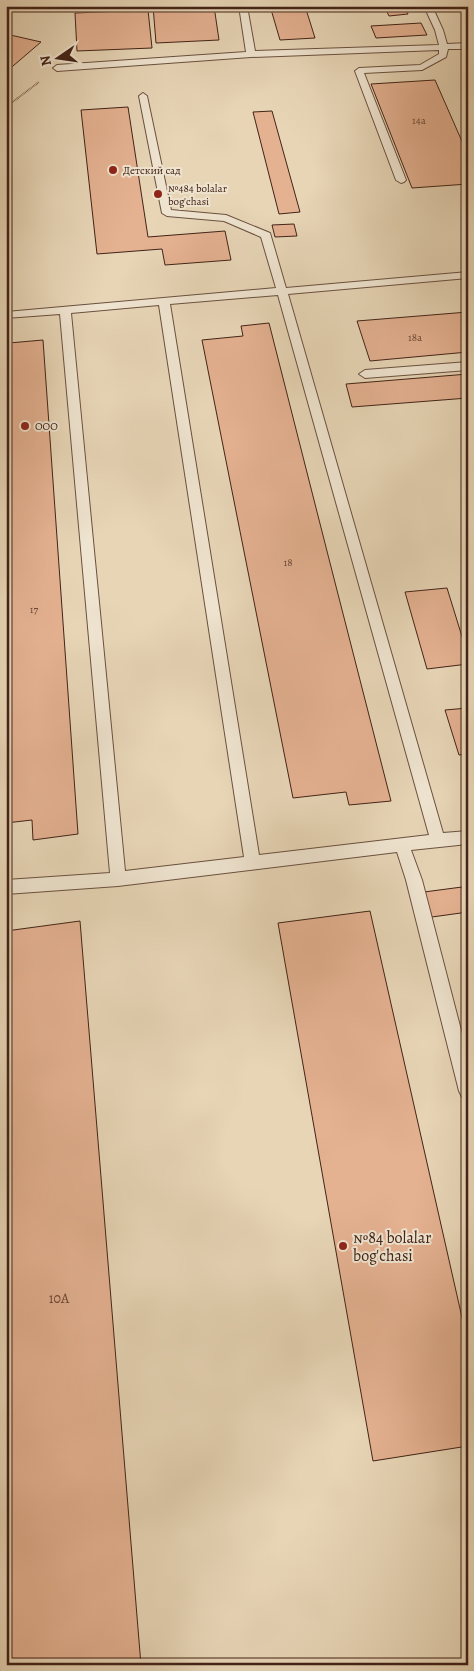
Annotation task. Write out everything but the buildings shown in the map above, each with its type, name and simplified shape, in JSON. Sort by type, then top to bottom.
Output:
[{"type":"lane","points":[[243,6],[251,54]]},
{"type":"lane","points":[[401,180],[359,71],[422,67],[444,54],[445,46],[428,6]]},
{"type":"lane","points":[[57,68],[251,54],[468,46]]},
{"type":"lane","points":[[143,96],[167,213],[226,218],[266,235],[438,841]]},
{"type":"lane","points":[[6,315],[468,275]]},
{"type":"lane","points":[[164,301],[253,864]]},
{"type":"lane","points":[[65,310],[118,879]]},
{"type":"lane","points":[[364,374],[468,366]]},
{"type":"lane","points":[[6,887],[118,879],[468,837]]},
{"type":"lane","points":[[402,846],[414,880],[468,1091]]},
{"type":"path","points":[[6,107],[57,68]]},
{"type":"place","name":"Детский сад","points":[[113,170]]},
{"type":"place","name":"№484 bolalar bog'chasi","points":[[158,194]]},
{"type":"place","name":"ООО","points":[[25,426]]},
{"type":"place","name":"№84 bolalar bog'chasi","points":[[343,1246]]}]
